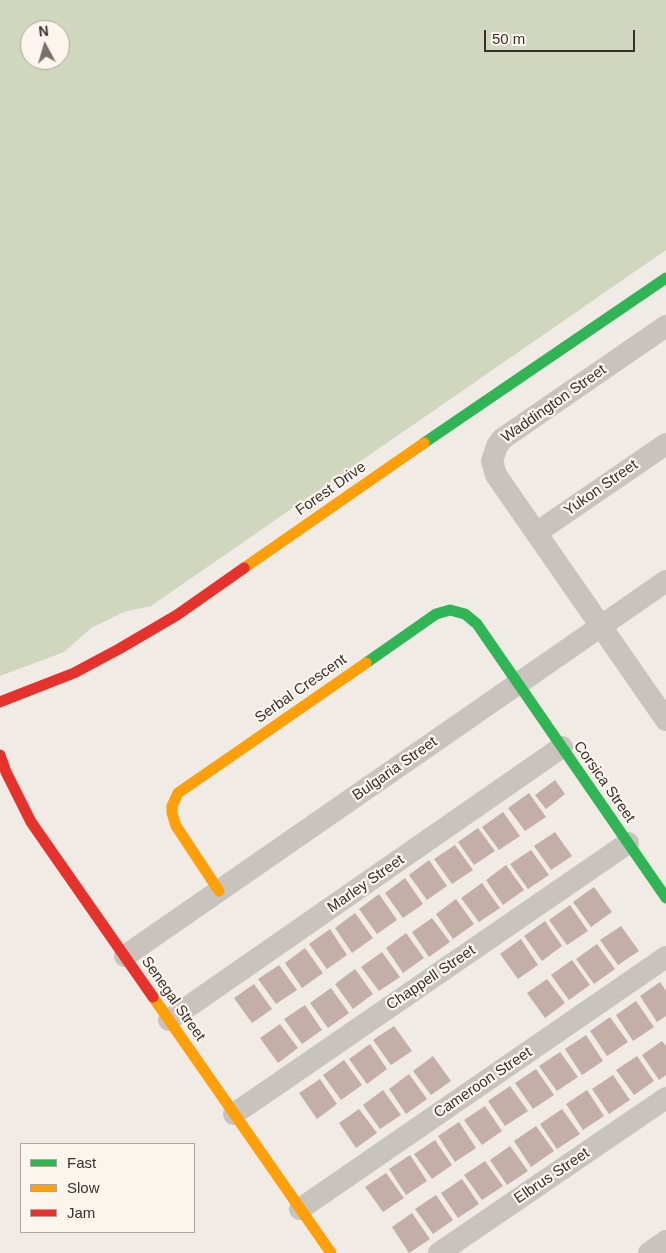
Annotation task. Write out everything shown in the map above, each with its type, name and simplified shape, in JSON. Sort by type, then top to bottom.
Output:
[{"type":"street","name":"Forest Drive","points":[[0,702],[74,673],[119,649],[177,614],[666,278]]},
{"type":"street","name":"Waddington Street","points":[[666,326],[509,434],[496,446],[492,461],[496,475],[666,720]]},
{"type":"street","name":"Yukon Street","points":[[536,533],[666,444]]},
{"type":"street","name":"Bulgaria Street","points":[[125,956],[666,582]]},
{"type":"street","name":"Serbal Crescent","points":[[219,891],[173,820],[172,806],[178,793],[184,788],[443,611],[458,611],[472,618],[518,684]]},
{"type":"street","name":"Corsica Street","points":[[518,684],[666,898]]},
{"type":"street","name":"Marley Street","points":[[169,1020],[562,747]]},
{"type":"street","name":"Senegal Street","points":[[0,755],[6,772],[31,822],[331,1253]]},
{"type":"street","name":"Chappell Street","points":[[234,1114],[628,843]]},
{"type":"street","name":"Cameroon Street","points":[[300,1208],[666,957]]},
{"type":"street","name":"Elbrus Street","points":[[439,1253],[666,1098]]},
{"type":"street","points":[[649,1253],[666,1241]]},
{"type":"green space","points":[[0,0],[666,0],[666,250],[151,606],[124,612],[91,628],[64,652],[0,676]]},
{"type":"building","points":[[555,780],[565,794],[546,809],[535,795]]},
{"type":"building","points":[[529,793],[546,817],[525,831],[508,808]]},
{"type":"building","points":[[503,812],[520,836],[499,850],[482,827]]},
{"type":"building","points":[[478,828],[495,851],[474,865],[458,842]]},
{"type":"building","points":[[555,832],[572,856],[551,870],[534,846]]},
{"type":"building","points":[[455,845],[473,870],[452,884],[434,859]]},
{"type":"building","points":[[531,850],[549,875],[528,889],[510,864]]},
{"type":"building","points":[[429,860],[447,886],[427,900],[409,875]]},
{"type":"building","points":[[506,865],[524,890],[503,905],[486,880]]},
{"type":"building","points":[[405,878],[423,904],[403,918],[385,893]]},
{"type":"building","points":[[482,883],[500,908],[479,922],[461,898]]},
{"type":"building","points":[[594,887],[612,912],[591,927],[573,902]]},
{"type":"building","points":[[379,894],[397,920],[377,934],[359,909]]},
{"type":"building","points":[[456,899],[474,924],[453,939],[436,914]]},
{"type":"building","points":[[570,905],[588,931],[567,945],[549,920]]},
{"type":"building","points":[[355,913],[373,938],[352,953],[335,928]]},
{"type":"building","points":[[432,918],[450,942],[429,957],[412,932]]},
{"type":"building","points":[[545,921],[562,946],[542,961],[524,936]]},
{"type":"building","points":[[621,926],[639,951],[618,965],[600,940]]},
{"type":"building","points":[[330,929],[347,955],[327,969],[309,944]]},
{"type":"building","points":[[406,933],[424,958],[403,973],[386,948]]},
{"type":"building","points":[[521,939],[538,965],[518,979],[500,954]]},
{"type":"building","points":[[597,944],[615,969],[594,984],[576,959]]},
{"type":"building","points":[[305,948],[323,973],[302,988],[285,963]]},
{"type":"building","points":[[382,952],[400,977],[379,991],[361,967]]},
{"type":"building","points":[[572,960],[590,985],[569,1000],[551,975]]},
{"type":"building","points":[[279,965],[297,990],[276,1004],[258,979]]},
{"type":"building","points":[[355,969],[373,994],[353,1009],[335,984]]},
{"type":"building","points":[[547,979],[565,1003],[545,1018],[527,993]]},
{"type":"building","points":[[660,982],[666,991],[666,1016],[657,1022],[640,996]]},
{"type":"building","points":[[254,984],[272,1009],[252,1023],[234,998]]},
{"type":"building","points":[[331,988],[349,1013],[328,1028],[310,1003]]},
{"type":"building","points":[[636,1001],[654,1027],[633,1041],[616,1015]]},
{"type":"building","points":[[305,1005],[322,1030],[302,1044],[284,1019]]},
{"type":"building","points":[[610,1017],[628,1042],[607,1056],[590,1031]]},
{"type":"building","points":[[280,1024],[298,1048],[278,1063],[260,1038]]},
{"type":"building","points":[[394,1026],[412,1051],[391,1065],[373,1040]]},
{"type":"building","points":[[586,1035],[603,1061],[582,1075],[565,1049]]},
{"type":"building","points":[[662,1041],[666,1046],[666,1075],[659,1080],[642,1055]]},
{"type":"building","points":[[370,1044],[387,1069],[367,1084],[349,1059]]},
{"type":"building","points":[[560,1052],[578,1077],[557,1091],[539,1066]]},
{"type":"building","points":[[433,1056],[451,1081],[431,1095],[413,1071]]},
{"type":"building","points":[[637,1056],[654,1081],[634,1095],[616,1070]]},
{"type":"building","points":[[344,1060],[362,1085],[341,1100],[323,1075]]},
{"type":"building","points":[[536,1069],[554,1095],[533,1109],[515,1083]]},
{"type":"building","points":[[409,1074],[427,1099],[406,1114],[389,1089]]},
{"type":"building","points":[[613,1075],[630,1100],[609,1114],[592,1089]]},
{"type":"building","points":[[320,1079],[337,1104],[317,1119],[299,1093]]},
{"type":"building","points":[[510,1086],[528,1111],[505,1126],[488,1101]]},
{"type":"building","points":[[383,1090],[401,1115],[380,1129],[363,1105]]},
{"type":"building","points":[[587,1090],[604,1116],[583,1130],[566,1104]]},
{"type":"building","points":[[485,1106],[502,1131],[482,1145],[464,1120]]},
{"type":"building","points":[[359,1109],[377,1133],[356,1148],[339,1123]]},
{"type":"building","points":[[562,1109],[580,1134],[557,1149],[540,1124]]},
{"type":"building","points":[[459,1122],[476,1148],[455,1162],[438,1136]]},
{"type":"building","points":[[536,1126],[554,1151],[531,1167],[514,1141]]},
{"type":"building","points":[[435,1140],[452,1165],[432,1179],[414,1154]]},
{"type":"building","points":[[510,1146],[528,1171],[507,1185],[490,1160]]},
{"type":"building","points":[[410,1155],[427,1181],[406,1195],[389,1169]]},
{"type":"building","points":[[485,1161],[503,1186],[482,1200],[464,1175]]},
{"type":"building","points":[[386,1173],[404,1198],[383,1212],[365,1187]]},
{"type":"building","points":[[462,1179],[479,1204],[458,1218],[441,1193]]},
{"type":"building","points":[[436,1195],[453,1220],[433,1234],[415,1209]]},
{"type":"building","points":[[412,1213],[430,1239],[409,1253],[392,1227]]},
{"type":"traffic: fast","points":[[424,443],[666,278]]},
{"type":"traffic: fast","points":[[366,663],[436,614],[450,610],[465,614],[477,624],[666,898]]},
{"type":"traffic: slow","points":[[244,568],[424,443]]},
{"type":"traffic: slow","points":[[219,891],[176,826],[172,806],[178,793],[366,663]]},
{"type":"traffic: slow","points":[[153,997],[331,1253]]},
{"type":"traffic: jam","points":[[0,702],[74,673],[119,649],[177,615],[244,568]]},
{"type":"traffic: jam","points":[[0,755],[6,772],[31,822],[153,997]]}]
